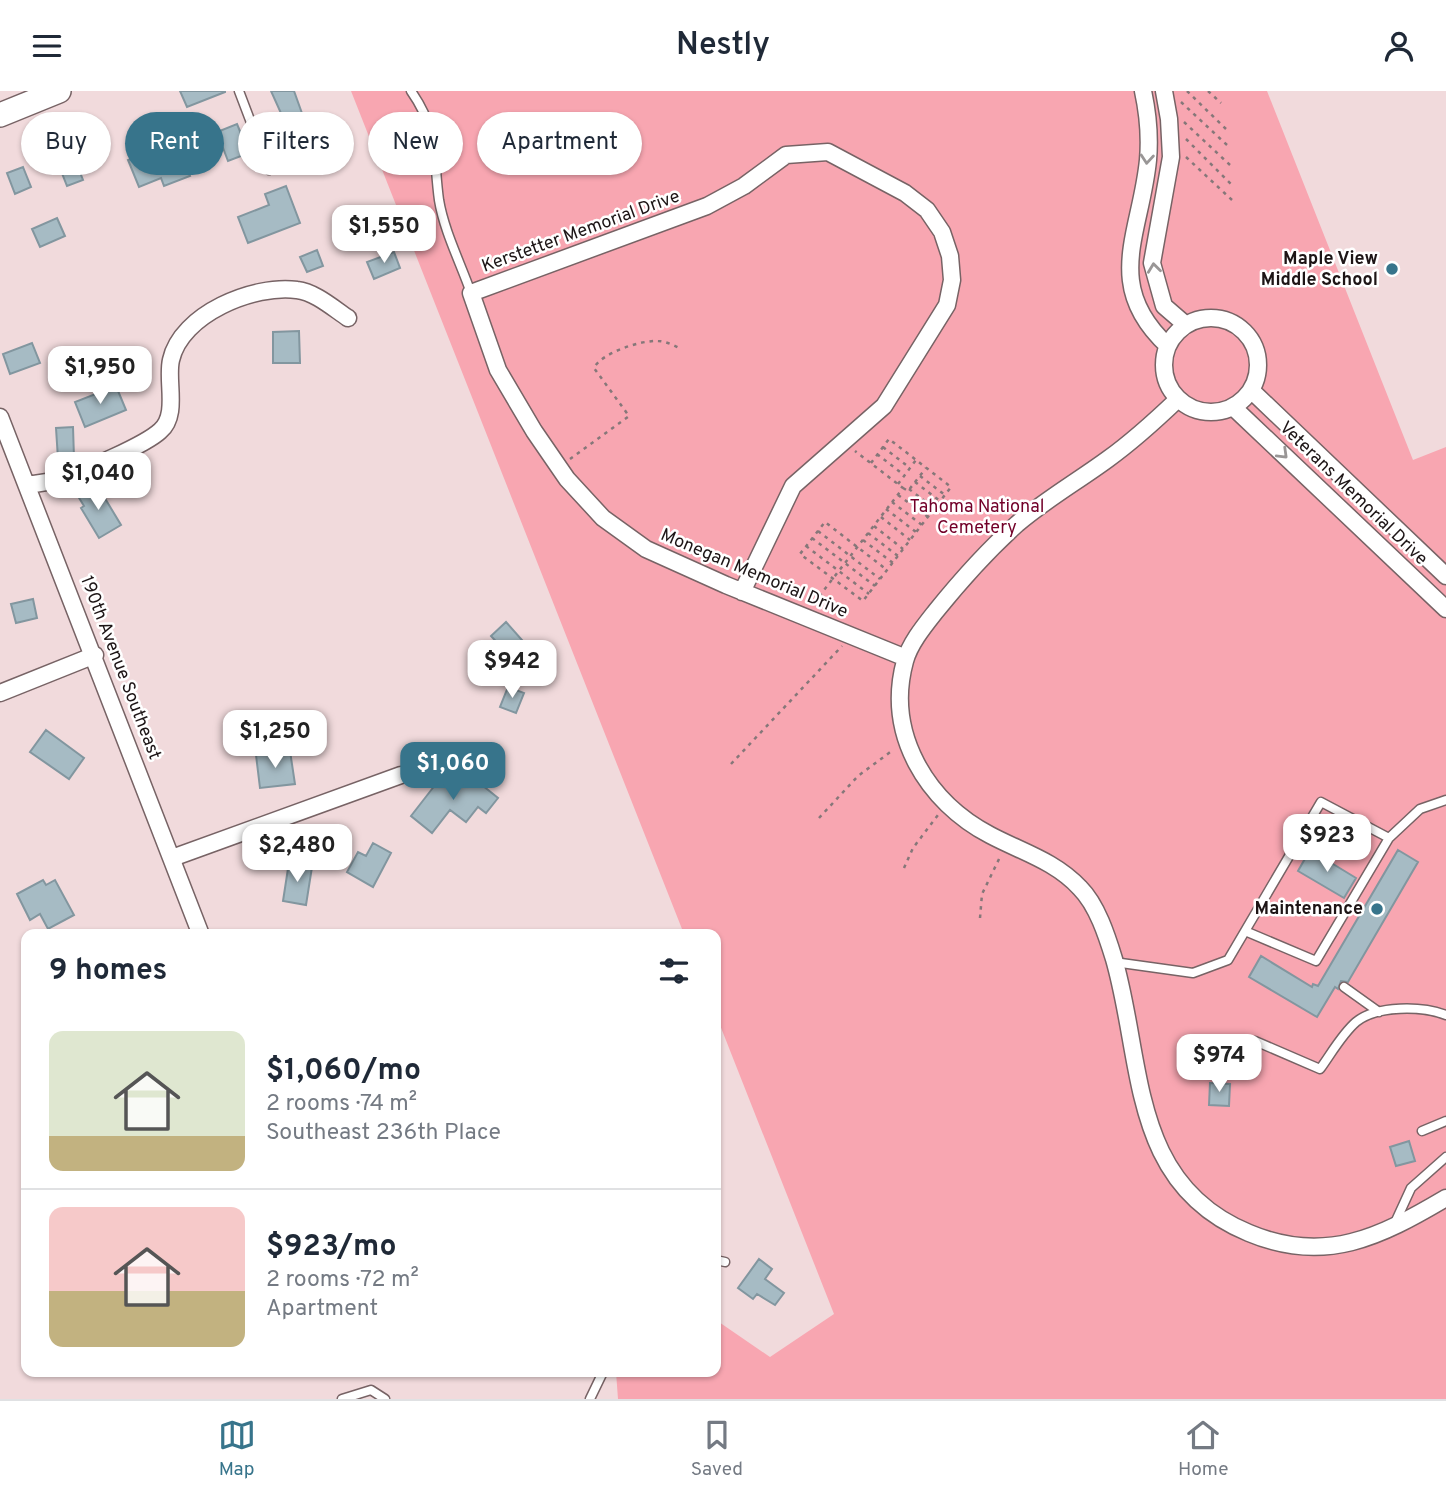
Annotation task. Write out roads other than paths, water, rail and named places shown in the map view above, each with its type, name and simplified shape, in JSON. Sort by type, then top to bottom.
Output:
[{"type":"main road","points":[[0,115],[59,91]]},
{"type":"street","points":[[1143,91],[1149,120],[1148,160],[1129,251],[1130,283],[1152,331],[1168,346]]},
{"type":"street","points":[[1170,105],[1170,142],[1164,201],[1152,263],[1164,306],[1186,325]]},
{"type":"street","name":"Kerstetter Memorial Drive","points":[[471,293],[707,206],[744,186],[786,155],[828,152],[905,193],[927,210],[942,232],[950,256],[952,280],[947,305],[884,406],[844,443],[801,476],[793,486],[742,592]]},
{"type":"street","points":[[27,485],[63,479],[161,431],[170,413],[171,359],[182,334],[227,303],[258,293],[297,290],[324,301],[348,318]]},
{"type":"street","name":"Monegan Memorial Drive","points":[[471,293],[498,370],[559,468],[604,518],[646,549],[742,592],[906,658]]},
{"type":"street","points":[[1198,319],[1223,319],[1245,331],[1253,342],[1259,366],[1252,391],[1233,407],[1209,412],[1192,409],[1178,400],[1165,374],[1168,346],[1186,325],[1198,319]]},
{"type":"street","name":"Veterans Memorial Drive","points":[[1252,391],[1446,576]]},
{"type":"street","points":[[1178,400],[1112,457],[1018,523],[958,582],[925,625],[906,658],[900,694],[912,755],[934,792],[959,817],[1007,843],[1041,857],[1082,889],[1107,936],[1154,1142],[1172,1174],[1212,1214],[1269,1242],[1303,1247],[1335,1247],[1375,1237],[1446,1198]]},
{"type":"street","name":"Veterans Memorial Drive","points":[[1233,407],[1446,609]]},
{"type":"street","name":"190th Avenue Southeast","points":[[2,427],[95,655],[199,929]]},
{"type":"street","points":[[0,693],[95,655]]},
{"type":"street","points":[[172,858],[401,775]]},
{"type":"lane","points":[[239,91],[247,112]]},
{"type":"lane","points":[[411,91],[432,131],[438,161],[439,202],[471,293]]},
{"type":"lane","points":[[1245,931],[1315,961],[1389,838],[1420,809],[1446,800]]},
{"type":"lane","points":[[1114,962],[1193,973],[1227,960],[1321,802],[1389,838]]},
{"type":"lane","points":[[1344,987],[1379,1012]]},
{"type":"lane","points":[[1221,1066],[1236,1050],[1255,1041],[1320,1069],[1357,1021],[1379,1012],[1413,1009],[1446,1015]]},
{"type":"lane","points":[[1422,1131],[1446,1121]]},
{"type":"lane","points":[[1392,1229],[1411,1188],[1438,1161],[1446,1157]]},
{"type":"lane","points":[[590,1399],[601,1377]]},
{"type":"lane","points":[[342,1399],[371,1390],[385,1399]]},
{"type":"place","name":"Maple View Middle School","points":[[1392,269]]},
{"type":"place","name":"Maintenance","points":[[1377,909]]},
{"type":"park label","name":"Tahoma National Cemetery","points":[[977,518]]}]
